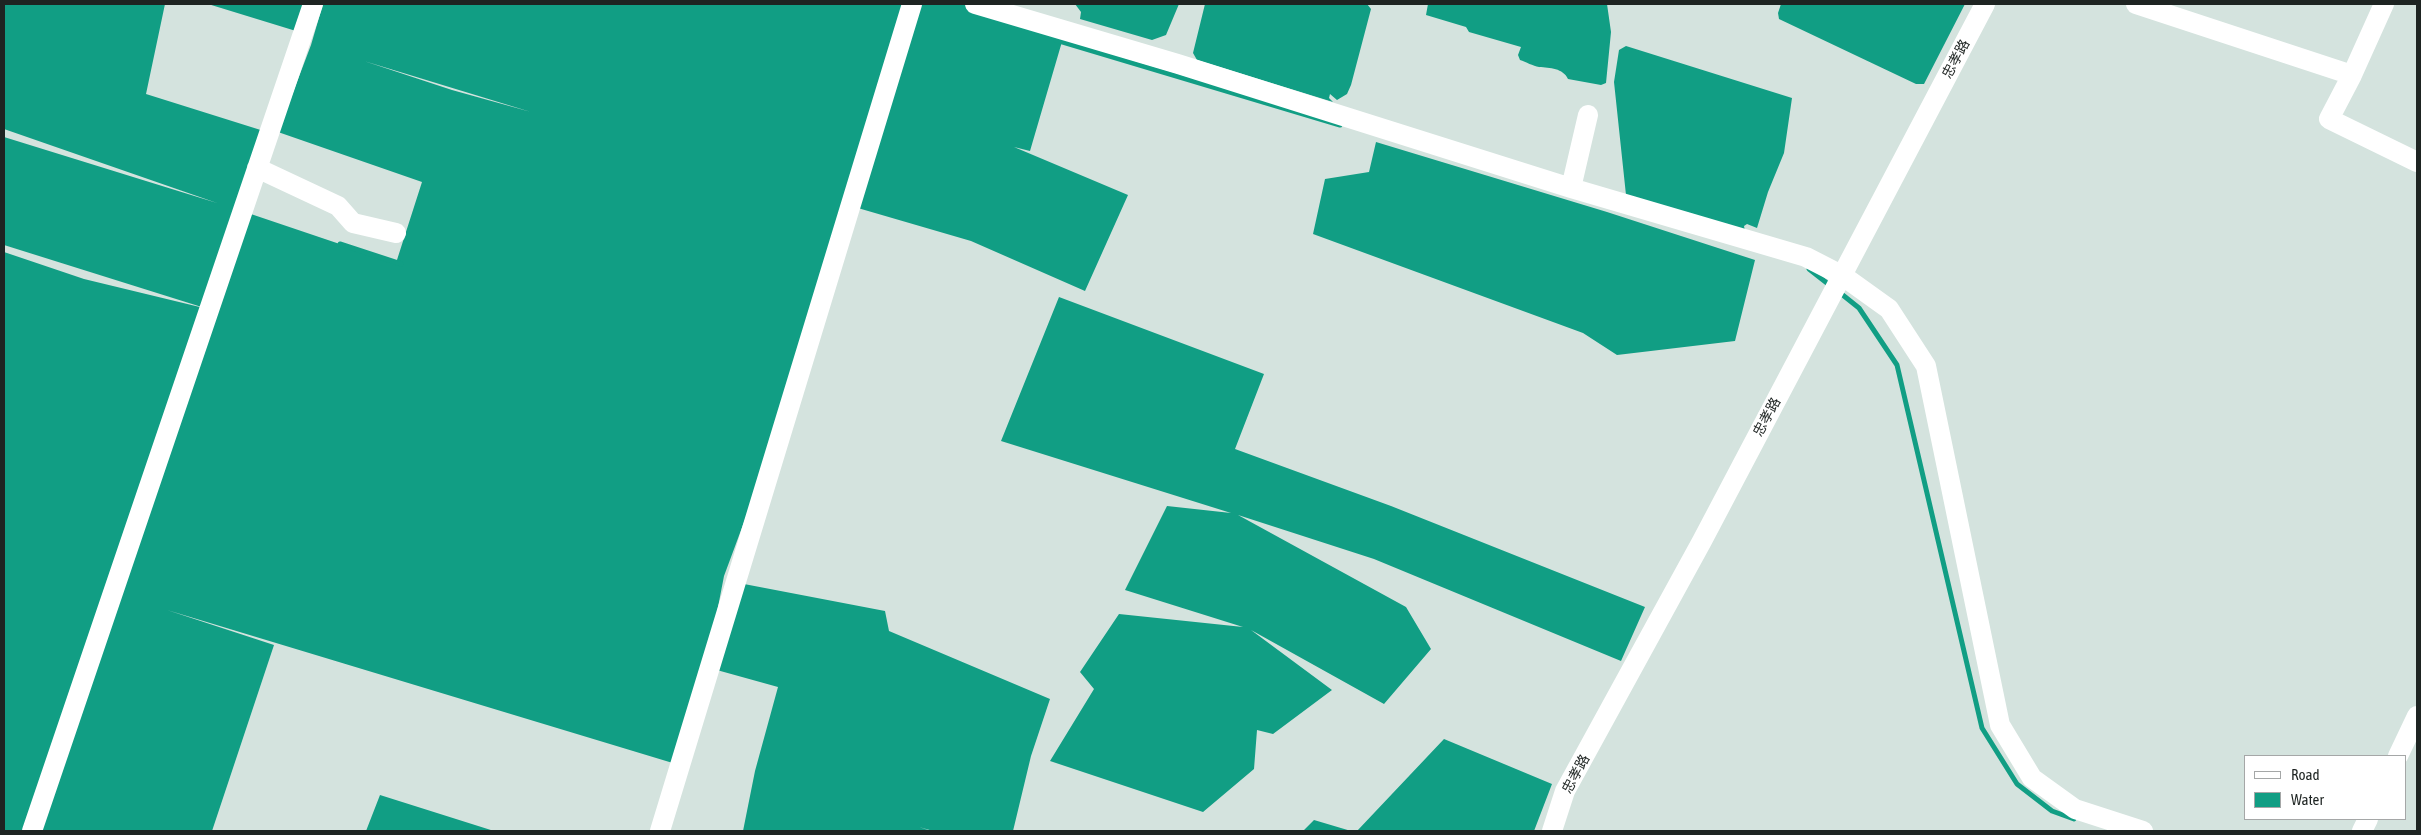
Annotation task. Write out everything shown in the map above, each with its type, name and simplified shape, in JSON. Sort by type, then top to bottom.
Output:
[{"type":"street","points":[[32,831],[313,4]]},
{"type":"street","points":[[660,831],[912,4]]},
{"type":"street","points":[[975,4],[1178,64],[1571,188],[1806,257],[1843,276],[1889,310],[1926,366],[2000,725],[2032,778],[2075,809],[2143,831]]},
{"type":"street","name":"忠孝路","points":[[1552,831],[1565,791],[1843,276],[1985,4]]},
{"type":"street","points":[[2136,4],[2352,75]]},
{"type":"street","points":[[2384,4],[2352,75],[2329,119],[2417,162]]},
{"type":"street","points":[[1571,188],[1588,115]]},
{"type":"street","points":[[257,168],[338,206],[353,223],[396,233]]},
{"type":"street","points":[[2398,755],[2417,716]]},
{"type":"water","points":[[4,4],[165,4],[146,94],[267,132],[242,211],[396,263],[422,182],[278,132],[311,45],[323,4],[981,4],[1066,28],[1030,151],[1014,147],[1128,195],[1085,291],[971,241],[851,206],[793,390],[724,576],[707,664],[744,584],[885,611],[889,631],[1050,699],[1031,756],[1013,831],[933,831],[919,827],[931,831],[743,831],[755,771],[778,687],[706,667],[676,764],[167,610],[274,645],[212,831],[4,831],[4,252],[84,279],[208,309],[4,245],[4,137],[217,203],[4,129]],"holes":[[[364,61],[531,112],[452,90]]]},
{"type":"water","points":[[208,4],[315,4],[309,35]]},
{"type":"water","points":[[1075,4],[1179,4],[1166,35],[1152,40],[1080,19],[1081,12]]},
{"type":"water","points":[[1205,4],[1367,4],[1371,9],[1347,94],[1337,100],[1330,94],[1329,98],[1333,102],[1197,60],[1193,53]]},
{"type":"water","points":[[1428,4],[1607,4],[1611,32],[1606,83],[1601,85],[1568,79],[1560,71],[1520,60],[1518,55],[1521,47],[1469,32],[1466,27],[1426,15]]},
{"type":"water","points":[[1781,4],[1965,4],[1924,84],[1916,84],[1779,19],[1778,13]]},
{"type":"water","points":[[1626,46],[1792,98],[1784,153],[1768,192],[1757,228],[1747,224],[1744,226],[1745,231],[1626,195],[1614,82],[1619,50]]},
{"type":"water","points":[[1376,142],[1607,212],[1755,260],[1735,341],[1617,355],[1583,333],[1313,234],[1325,179],[1369,172]]},
{"type":"water","points":[[1059,297],[1264,374],[1235,449],[1391,506],[1645,607],[1621,661],[1374,559],[1238,515],[1406,607],[1431,649],[1384,704],[1251,630],[1332,690],[1273,734],[1257,730],[1254,769],[1203,812],[1050,761],[1094,689],[1080,672],[1119,614],[1243,627],[1125,590],[1167,506],[1231,513],[1001,441]]},
{"type":"water","points":[[1444,739],[1552,784],[1534,831],[1357,831]]},
{"type":"water","points":[[380,795],[494,831],[366,831]]},
{"type":"water","points":[[1314,820],[1351,831],[1303,831]]},
{"type":"waterway","points":[[1056,40],[1340,125]]},
{"type":"waterway","points":[[340,244],[401,264]]},
{"type":"waterway","points":[[1809,269],[1832,287]]},
{"type":"waterway","points":[[1839,292],[1859,308],[1897,365],[1982,728],[2017,784],[2052,811],[2074,819]]}]
